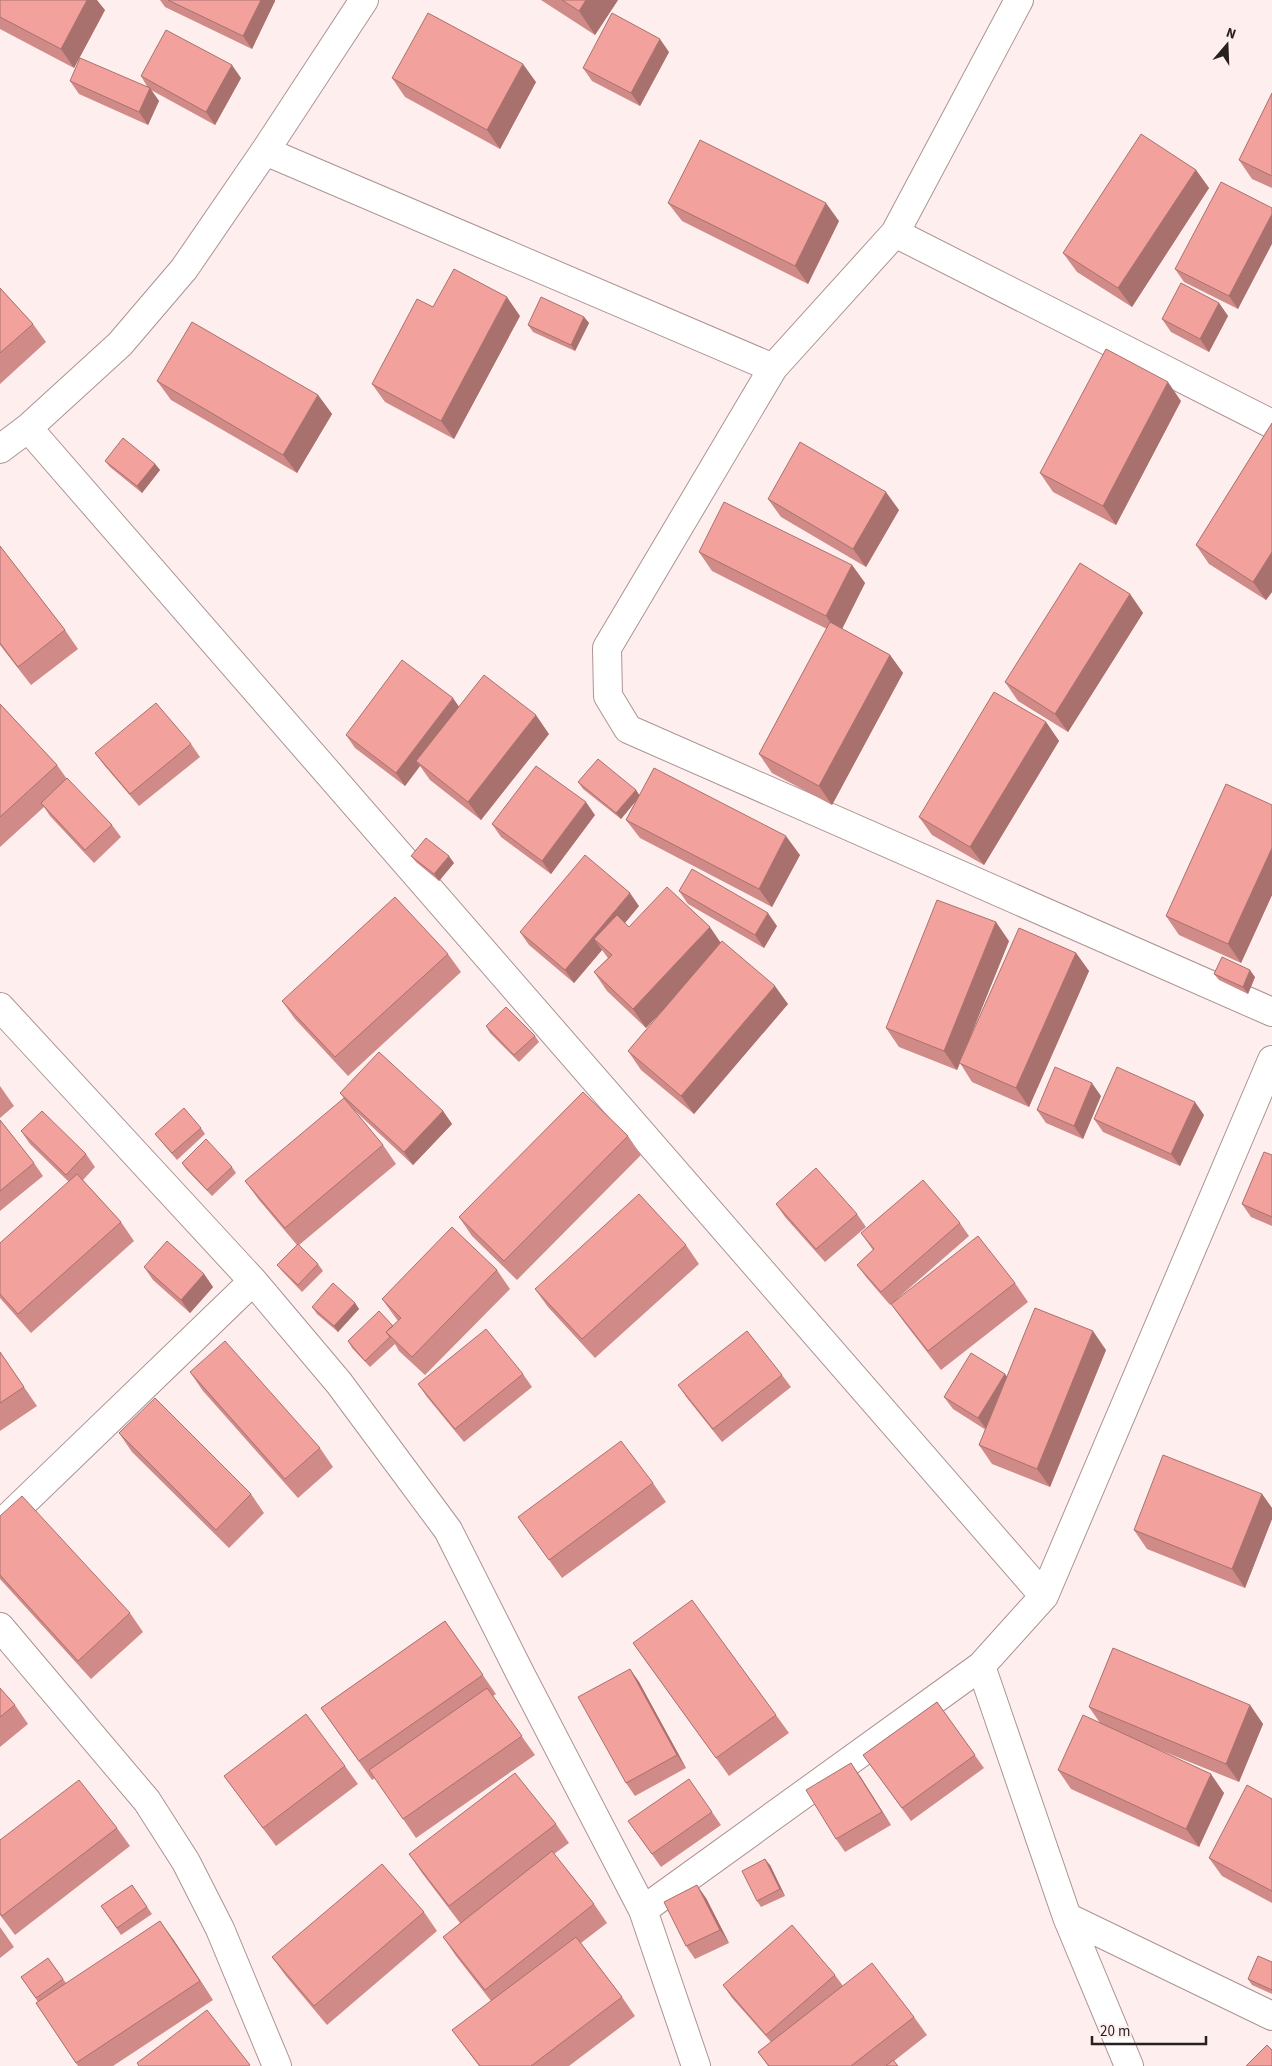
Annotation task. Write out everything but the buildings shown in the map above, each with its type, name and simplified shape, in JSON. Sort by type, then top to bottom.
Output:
[{"type":"street","points":[[0,449],[28,428],[120,344],[184,269],[265,151],[364,0]]},
{"type":"street","points":[[1020,0],[895,233],[774,368],[607,648],[608,696],[628,728],[1272,1012]]},
{"type":"street","points":[[265,151],[774,368]]},
{"type":"street","points":[[895,233],[1272,424]]},
{"type":"street","points":[[28,428],[1044,1596]]},
{"type":"street","points":[[1,1011],[253,1281],[339,1383],[448,1530],[643,1910],[696,2066]]},
{"type":"street","points":[[643,1910],[981,1666],[1044,1596],[1272,1060]]},
{"type":"street","points":[[0,1525],[253,1281]]},
{"type":"street","points":[[0,1627],[147,1801],[186,1862],[220,1928],[277,2066]]},
{"type":"street","points":[[981,1666],[1067,1917],[1129,2066]]},
{"type":"street","points":[[1067,1917],[1272,2016]]}]
